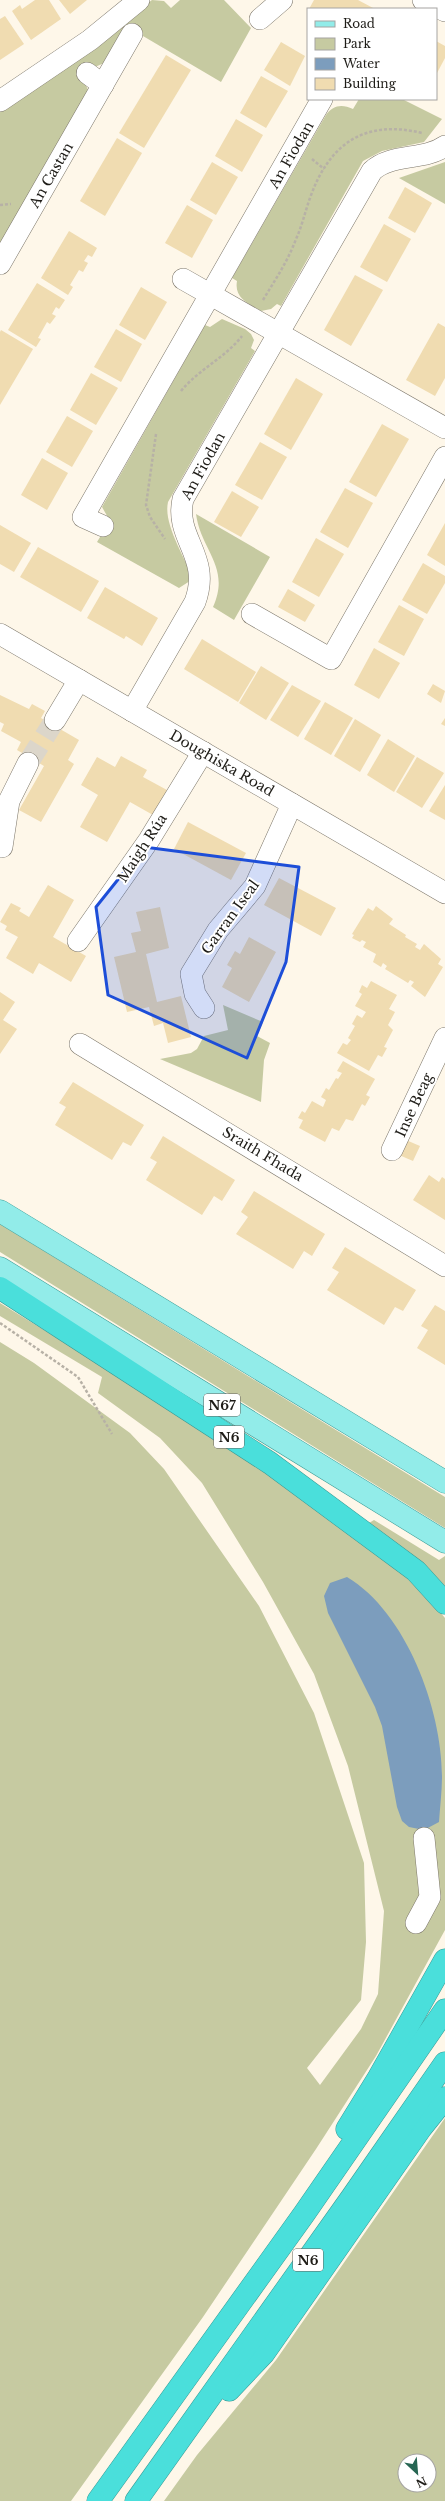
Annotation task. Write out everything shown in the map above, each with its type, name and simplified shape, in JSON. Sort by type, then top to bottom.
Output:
[{"type":"highway","name":"N6","points":[[0,1288],[270,1463],[416,1571],[445,1603]]},
{"type":"highway","name":"N6","points":[[222,2328],[379,2077],[445,1960]]},
{"type":"highway","name":"N6","points":[[98,2501],[222,2328],[445,2010]]},
{"type":"highway","name":"N6","points":[[136,2501],[352,2198],[445,2063]]},
{"type":"highway","name":"N6","points":[[168,2455],[264,2353],[421,2128],[445,2098]]},
{"type":"main road","points":[[0,1211],[445,1482]]},
{"type":"main road","name":"N67","points":[[0,1268],[445,1542]]},
{"type":"street","points":[[0,101],[90,40],[139,0]]},
{"type":"street","points":[[260,19],[282,0]]},
{"type":"street","points":[[423,0],[445,11]]},
{"type":"street","name":"An Castan","points":[[0,264],[132,34]]},
{"type":"street","points":[[87,73],[103,85]]},
{"type":"street","name":"An Fiodan","points":[[103,526],[83,517],[321,100]]},
{"type":"street","name":"An Fiodan","points":[[132,711],[195,602],[200,589],[201,576],[198,561],[180,512],[182,499],[372,171],[379,164],[439,150],[445,146]]},
{"type":"street","points":[[183,279],[445,428]]},
{"type":"street","points":[[252,614],[330,659],[445,457]]},
{"type":"street","name":"Doughiska Road","points":[[0,634],[445,893]]},
{"type":"street","points":[[55,720],[79,680]]},
{"type":"street","name":"Maigh Rúa","points":[[78,941],[149,840],[203,752]]},
{"type":"street","points":[[2,847],[9,801],[28,763]]},
{"type":"street","name":"Garran Iseal","points":[[204,1008],[195,994],[191,974],[218,930],[255,886],[292,804]]},
{"type":"street","name":"Inse Beag","points":[[392,1150],[445,1038]]},
{"type":"street","name":"Sraith Fhada","points":[[80,1044],[445,1266]]},
{"type":"street","points":[[416,1923],[438,1902],[424,1838]]},
{"type":"path","points":[[0,1323],[78,1377],[112,1434]]},
{"type":"highlighted area","points":[[144,847],[299,867],[286,962],[247,1058],[108,995],[96,907]]},
{"type":"green space","points":[[152,0],[164,1],[171,8],[180,0],[224,0],[251,28],[221,82],[126,26],[104,63],[95,67],[85,83],[88,90],[0,249],[0,112]]},
{"type":"green space","points":[[358,100],[404,100],[442,119],[424,142],[382,151],[363,161],[281,306],[277,304],[271,309],[261,311],[240,296],[237,281],[232,278],[326,115],[338,106],[345,106],[353,109]]},
{"type":"green space","points":[[445,162],[445,204],[399,178]]},
{"type":"green space","points":[[222,319],[245,329],[251,334],[254,340],[251,348],[255,351],[168,502],[167,511],[172,530],[193,579],[179,588],[97,542],[110,521],[102,507],[205,325],[210,327]]},
{"type":"green space","points":[[196,514],[270,557],[234,620],[213,607],[218,593],[219,581],[217,570],[203,539]]},
{"type":"green space","points":[[223,1005],[263,1022],[257,1036],[270,1043],[264,1060],[261,1102],[160,1059],[191,1053],[197,1049],[204,1036],[228,1030]]},
{"type":"green space","points":[[0,1224],[445,1497],[445,1528],[0,1252]]},
{"type":"green space","points":[[0,1303],[228,1443],[378,1553],[424,1593],[445,1618],[445,1930],[376,2056],[316,2149],[203,2317],[71,2501],[0,2501],[0,1342],[34,1363],[130,1433],[164,1469],[259,1606],[314,1713],[364,1863],[366,1942],[361,2000],[307,2068],[320,2085],[361,2029],[378,1994],[384,1911],[348,1766],[314,1674],[263,1582],[202,1483],[160,1438],[98,1393],[102,1377],[0,1316]]},
{"type":"green space","points":[[374,1520],[439,1560],[445,1556],[445,1586],[369,1523]]},
{"type":"green space","points":[[445,2118],[445,2501],[164,2501],[197,2455],[276,2360]]},
{"type":"water","points":[[347,1577],[368,1593],[387,1613],[417,1664],[427,1693],[435,1722],[440,1750],[442,1782],[439,1822],[424,1830],[409,1827],[402,1821],[397,1807],[382,1726],[375,1707],[328,1613],[324,1596],[330,1583]]},
{"type":"building","points":[[35,0],[49,0],[61,19],[31,40],[12,11],[20,5],[22,9]]},
{"type":"building","points":[[59,0],[87,0],[70,14]]},
{"type":"building","points":[[314,0],[358,0],[373,8],[310,8]]},
{"type":"building","points":[[5,16],[24,44],[0,60],[0,19]]},
{"type":"building","points":[[281,42],[305,56],[290,86],[264,70]]},
{"type":"building","points":[[437,42],[445,46],[445,58],[437,73]]},
{"type":"building","points":[[166,55],[191,70],[144,148],[119,133]]},
{"type":"building","points":[[261,76],[288,91],[266,128],[240,113]]},
{"type":"building","points":[[236,119],[263,135],[242,172],[215,156]]},
{"type":"building","points":[[117,138],[142,153],[105,216],[80,201]]},
{"type":"building","points":[[212,162],[238,177],[216,215],[190,200]]},
{"type":"building","points":[[405,187],[432,203],[415,233],[388,218]]},
{"type":"building","points":[[187,205],[213,220],[192,258],[165,243]]},
{"type":"building","points":[[384,224],[411,239],[387,282],[360,267]]},
{"type":"building","points":[[69,231],[97,248],[92,257],[88,255],[84,261],[88,263],[83,272],[79,270],[70,285],[73,287],[68,295],[41,278]]},
{"type":"building","points":[[355,275],[383,290],[351,346],[324,330]]},
{"type":"building","points":[[37,283],[65,300],[59,309],[56,307],[52,314],[56,316],[50,324],[47,322],[38,338],[41,339],[36,347],[8,330]]},
{"type":"building","points":[[141,287],[167,302],[145,340],[119,325]]},
{"type":"building","points":[[438,323],[445,327],[445,378],[435,396],[406,380]]},
{"type":"building","points":[[116,329],[142,344],[121,382],[94,367]]},
{"type":"building","points":[[1,330],[33,349],[0,405],[0,332]]},
{"type":"building","points":[[91,373],[118,388],[96,425],[70,410]]},
{"type":"building","points":[[296,378],[323,394],[291,450],[264,434]]},
{"type":"building","points":[[67,416],[93,431],[72,467],[46,452]]},
{"type":"building","points":[[382,424],[409,439],[376,497],[349,482]]},
{"type":"building","points":[[260,442],[287,457],[262,500],[235,485]]},
{"type":"building","points":[[42,458],[68,473],[47,510],[21,495]]},
{"type":"building","points":[[345,488],[373,503],[348,548],[320,532]]},
{"type":"building","points":[[232,491],[259,507],[241,537],[214,522]]},
{"type":"building","points":[[445,523],[445,566],[427,555]]},
{"type":"building","points":[[0,525],[31,543],[14,572],[0,564]]},
{"type":"building","points":[[316,538],[344,554],[319,597],[292,582]]},
{"type":"building","points":[[38,547],[99,581],[81,612],[20,577]]},
{"type":"building","points":[[423,563],[445,576],[445,583],[427,614],[402,600]]},
{"type":"building","points":[[105,587],[158,618],[142,646],[126,636],[124,639],[87,618]]},
{"type":"building","points":[[288,589],[315,605],[305,622],[278,607]]},
{"type":"building","points":[[399,605],[424,619],[404,656],[378,642]]},
{"type":"building","points":[[202,639],[256,672],[238,702],[184,669]]},
{"type":"building","points":[[374,648],[400,663],[379,699],[354,685]]},
{"type":"building","points":[[261,666],[289,683],[266,720],[239,703]]},
{"type":"building","points":[[433,684],[445,691],[441,703],[427,694]]},
{"type":"building","points":[[292,685],[321,701],[298,737],[270,720]]},
{"type":"building","points":[[0,695],[29,709],[32,704],[45,711],[41,718],[79,740],[68,760],[74,764],[41,822],[19,810],[44,766],[17,750],[21,742],[1,731],[4,724],[0,722]]},
{"type":"building","points":[[325,702],[353,718],[331,755],[304,739]]},
{"type":"building","points":[[445,718],[445,726],[441,724]]},
{"type":"building","points":[[355,719],[381,735],[360,772],[334,756]]},
{"type":"building","points":[[388,739],[415,756],[394,792],[367,775]]},
{"type":"building","points":[[121,756],[147,770],[143,777],[167,790],[153,815],[130,802],[107,842],[80,827],[98,795],[81,785],[97,757],[115,767]]},
{"type":"building","points":[[417,757],[444,773],[422,808],[396,792]]},
{"type":"building","points":[[445,785],[445,820],[429,811]]},
{"type":"building","points":[[188,822],[246,853],[231,880],[174,849]]},
{"type":"building","points":[[279,878],[336,908],[321,936],[264,905]]},
{"type":"building","points":[[48,885],[74,900],[53,937],[86,956],[71,982],[39,963],[33,974],[6,958],[18,937],[5,930],[7,926],[0,922],[11,903],[21,908],[19,911],[29,917]]},
{"type":"building","points":[[376,906],[393,919],[389,924],[406,935],[405,937],[417,944],[415,947],[420,950],[424,944],[441,959],[438,964],[443,967],[425,997],[411,986],[414,982],[410,980],[408,983],[385,969],[387,966],[383,963],[381,967],[373,962],[376,954],[363,947],[366,942],[362,940],[360,942],[352,938],[354,935],[352,934],[368,908],[373,911]]},
{"type":"building","points":[[160,907],[169,948],[146,954],[157,1002],[181,996],[191,1037],[168,1043],[163,1023],[154,1026],[149,1007],[127,1012],[114,957],[136,952],[131,933],[141,931],[136,912]]},
{"type":"building","points":[[249,937],[276,952],[249,1002],[222,987],[232,968],[227,965],[235,951],[240,954]]},
{"type":"building","points":[[371,981],[397,995],[389,1009],[395,1012],[388,1025],[393,1030],[384,1047],[387,1048],[382,1057],[378,1055],[369,1071],[337,1053],[343,1043],[347,1045],[351,1040],[348,1038],[355,1026],[352,1024],[357,1015],[362,1018],[366,1012],[355,1006],[362,994],[359,992],[362,985],[367,988]]},
{"type":"building","points":[[0,992],[15,1002],[3,1020],[17,1029],[0,1054]]},
{"type":"building","points":[[343,1061],[375,1079],[366,1095],[370,1097],[365,1106],[362,1104],[353,1121],[346,1119],[339,1131],[332,1128],[325,1142],[299,1128],[303,1120],[298,1118],[302,1111],[305,1113],[312,1101],[323,1107],[326,1100],[321,1097],[326,1088],[329,1090],[336,1078],[338,1079],[342,1073],[337,1071]]},
{"type":"building","points":[[73,1082],[144,1125],[131,1146],[123,1142],[112,1160],[55,1125],[66,1107],[59,1103]]},
{"type":"building","points":[[163,1136],[235,1180],[222,1201],[214,1196],[202,1215],[146,1180],[157,1162],[150,1158]]},
{"type":"building","points":[[406,1140],[420,1146],[413,1161],[399,1155]]},
{"type":"building","points":[[429,1175],[439,1182],[442,1177],[445,1179],[445,1220],[413,1200]]},
{"type":"building","points":[[254,1191],[325,1234],[312,1256],[304,1251],[293,1269],[236,1234],[248,1217],[241,1212]]},
{"type":"building","points":[[345,1247],[416,1290],[403,1311],[395,1307],[384,1325],[327,1290],[339,1272],[332,1268]]},
{"type":"building","points":[[435,1305],[445,1311],[445,1365],[417,1348],[428,1330],[421,1326]]},
{"type":"tunnel","points":[[28,763],[55,720]]}]
